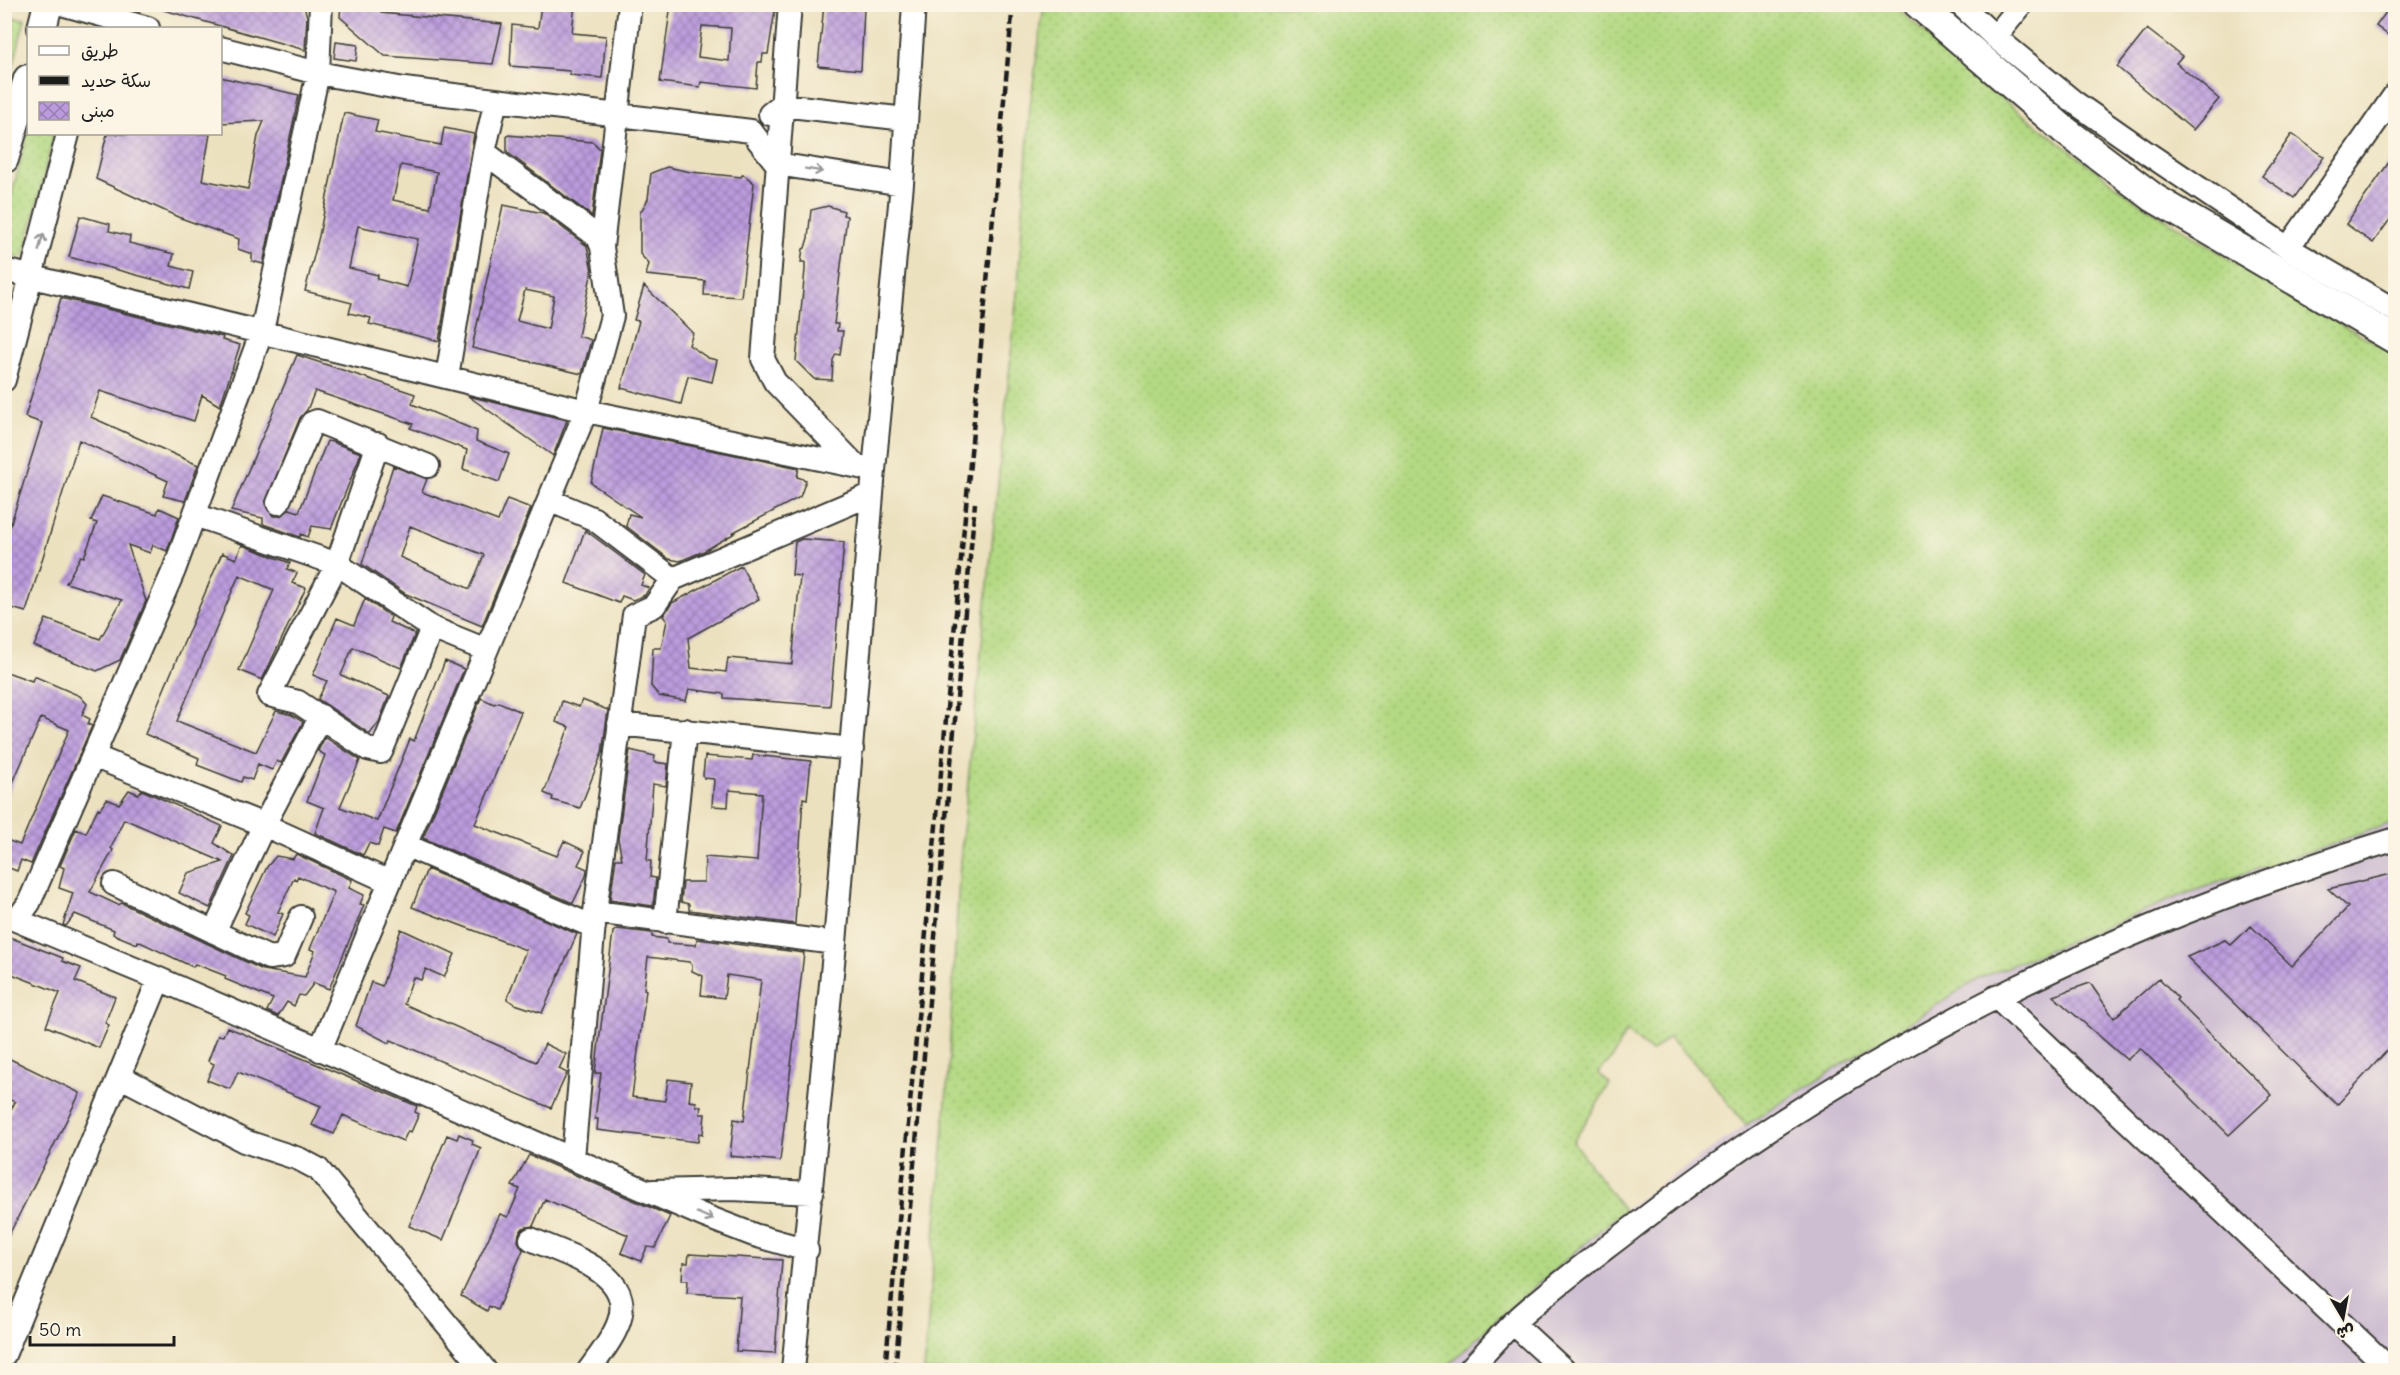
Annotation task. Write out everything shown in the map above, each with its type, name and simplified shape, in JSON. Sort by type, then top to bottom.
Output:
[{"type":"street","points":[[42,27],[48,4]]},
{"type":"street","points":[[62,4],[94,16],[144,27]]},
{"type":"street","points":[[321,4],[318,73],[262,331],[174,570],[29,903],[11,918],[159,979],[728,1225],[807,1250]]},
{"type":"street","points":[[602,247],[630,4]]},
{"type":"street","points":[[790,4],[763,359],[775,382],[865,467]]},
{"type":"street","points":[[793,1371],[807,1250],[852,749],[872,494],[865,467],[902,184],[914,4]]},
{"type":"street","points":[[1918,4],[2063,129],[2154,198],[2396,340]]},
{"type":"street","points":[[1960,4],[1995,37],[2074,102],[2288,248],[2396,311]]},
{"type":"street","points":[[1995,37],[2022,4]]},
{"type":"street","points":[[222,49],[318,73],[404,89],[751,131],[777,164],[902,184]]},
{"type":"street","points":[[4,159],[27,82]]},
{"type":"street","points":[[2288,248],[2396,93]]},
{"type":"street","points":[[447,377],[484,152],[496,100]]},
{"type":"street","points":[[751,131],[781,105],[906,119]]},
{"type":"street","points":[[4,380],[68,135]]},
{"type":"street","points":[[320,1050],[586,411],[612,316],[602,247],[598,237],[484,152]]},
{"type":"street","points":[[4,270],[586,411],[865,467]]},
{"type":"street","points":[[278,503],[314,421],[323,421],[428,466]]},
{"type":"street","points":[[378,444],[337,564],[269,695],[294,700],[368,749],[381,752],[432,628]]},
{"type":"street","points":[[573,1158],[594,920],[634,615],[654,606],[673,579],[872,494]]},
{"type":"street","points":[[549,500],[594,519],[673,579]]},
{"type":"street","points":[[195,515],[337,564],[432,628],[486,650]]},
{"type":"street","points":[[214,932],[264,825],[321,716]]},
{"type":"street","points":[[619,724],[852,749]]},
{"type":"street","points":[[665,922],[685,730]]},
{"type":"street","points":[[93,756],[264,825],[390,882]]},
{"type":"street","points":[[1469,1371],[1513,1323],[1669,1199],[1758,1136],[1852,1076],[2067,962],[2164,919],[2340,856],[2396,839]]},
{"type":"street","points":[[405,845],[594,920],[665,922],[835,943]]},
{"type":"street","points":[[114,884],[269,958],[277,959],[284,956],[301,917]]},
{"type":"street","points":[[4,1355],[159,979]]},
{"type":"street","points":[[1996,998],[2391,1371]]},
{"type":"street","points":[[119,1076],[244,1141],[299,1159],[318,1169],[485,1371]]},
{"type":"street","points":[[652,1191],[732,1189],[812,1193]]},
{"type":"street","points":[[531,1239],[603,1271],[616,1288],[619,1300],[619,1321],[590,1371]]},
{"type":"street","points":[[1513,1323],[1564,1371]]},
{"type":"shaded area","points":[[2395,822],[2395,1370],[1443,1370],[1503,1314],[1624,1210],[1746,1125],[1978,979],[2185,894]]},
{"type":"green space","points":[[1044,5],[1893,5],[1984,85],[2133,198],[2295,300],[2395,353],[2395,822],[2185,894],[1978,979],[1746,1125],[1705,1074],[1669,1037],[1651,1052],[1626,1031],[1613,1057],[1598,1073],[1610,1084],[1573,1142],[1624,1210],[1503,1314],[1443,1370],[924,1370],[947,1089],[960,862],[1018,285],[1030,107]]},
{"type":"green space","points":[[13,18],[25,19],[5,99],[5,50]]},
{"type":"green space","points":[[27,135],[54,135],[24,257],[5,255],[5,219]]},
{"type":"building","points":[[160,4],[303,4],[307,16],[305,50],[160,9]]},
{"type":"building","points":[[341,4],[382,4],[381,13],[502,24],[493,64],[385,56],[340,17]]},
{"type":"building","points":[[541,4],[575,4],[572,33],[606,36],[602,78],[570,75],[570,71],[510,66],[512,25],[538,28]]},
{"type":"building","points":[[671,4],[776,4],[768,54],[763,54],[762,62],[758,62],[756,88],[701,82],[700,87],[660,82]],"holes":[[[702,26],[731,28],[729,61],[698,57]]]},
{"type":"building","points":[[824,4],[864,8],[861,70],[818,66]]},
{"type":"building","points":[[2392,4],[2396,4],[2396,41],[2376,26]]},
{"type":"building","points":[[2147,29],[2182,56],[2176,63],[2219,99],[2193,130],[2117,67]]},
{"type":"building","points":[[336,42],[358,45],[356,61],[334,58]]},
{"type":"building","points":[[222,77],[299,95],[263,264],[252,261],[252,254],[238,249],[239,239],[178,217],[96,179],[107,135],[210,135],[202,180],[248,189],[258,136],[264,121],[222,123]]},
{"type":"building","points":[[344,113],[378,120],[375,132],[441,145],[444,128],[474,134],[439,341],[369,324],[371,318],[349,313],[352,303],[305,291],[319,236]],"holes":[[[401,165],[437,172],[430,208],[393,200]],[[358,226],[418,239],[407,287],[377,279],[378,275],[349,268]]]},
{"type":"building","points":[[2292,134],[2324,157],[2294,198],[2262,176]]},
{"type":"building","points":[[507,135],[593,142],[600,149],[592,216],[507,152]]},
{"type":"building","points":[[2396,152],[2396,211],[2373,243],[2346,224]]},
{"type":"building","points":[[667,167],[741,177],[743,174],[754,183],[741,297],[704,295],[705,281],[646,275],[649,264],[640,254],[640,213],[648,199],[651,173]]},
{"type":"building","points":[[503,205],[543,213],[587,246],[592,271],[578,336],[591,340],[582,374],[472,348]],"holes":[[[525,290],[554,296],[548,329],[517,321]]]},
{"type":"building","points":[[828,206],[844,211],[843,215],[847,216],[834,324],[838,324],[837,331],[843,331],[840,355],[836,354],[833,360],[832,380],[814,379],[796,361],[805,270],[805,262],[801,262],[808,238],[811,210]]},
{"type":"building","points":[[80,216],[110,224],[109,231],[130,236],[129,243],[174,254],[171,266],[193,272],[189,289],[69,257]]},
{"type":"building","points":[[644,286],[693,333],[689,345],[708,358],[717,360],[712,382],[688,376],[681,404],[621,388],[639,321],[634,320]]},
{"type":"building","points":[[61,298],[223,337],[222,340],[240,345],[220,406],[202,395],[194,421],[100,391],[91,417],[198,465],[185,501],[163,496],[168,481],[79,440],[26,612],[4,606],[4,546],[42,423],[25,417]]},
{"type":"building","points":[[297,355],[415,394],[412,404],[477,431],[476,441],[509,454],[499,482],[463,469],[467,450],[410,428],[413,424],[315,391],[307,410],[300,418],[265,504],[273,516],[280,516],[290,509],[299,512],[327,441],[332,442],[361,453],[331,529],[312,526],[308,537],[301,534],[300,537],[263,524],[263,518],[231,511]]},
{"type":"building","points":[[468,396],[567,420],[553,456],[552,455]]},
{"type":"building","points":[[603,428],[799,468],[797,477],[806,480],[800,497],[732,533],[735,533],[704,551],[680,561],[669,559],[626,526],[629,514],[641,517],[591,483]]},
{"type":"building","points":[[393,466],[427,479],[422,492],[498,521],[507,499],[531,508],[482,626],[406,594],[362,564]],"holes":[[[410,526],[484,555],[470,589],[400,557]]]},
{"type":"building","points":[[102,496],[157,514],[159,508],[179,517],[167,551],[153,545],[150,553],[128,545],[146,601],[120,660],[97,671],[34,646],[46,619],[100,639],[122,600],[66,583],[81,556],[84,557],[97,523],[91,521]]},
{"type":"building","points":[[585,530],[645,575],[641,585],[649,588],[645,595],[633,600],[622,596],[619,603],[566,583]]},
{"type":"building","points":[[802,539],[844,542],[830,706],[724,698],[724,694],[689,689],[686,701],[659,696],[651,686],[653,648],[661,648],[667,621],[663,616],[672,603],[741,566],[759,599],[688,638],[691,668],[726,672],[728,658],[792,664],[800,576],[792,575],[795,542]]},
{"type":"building","points":[[242,545],[290,563],[287,569],[297,573],[292,583],[306,588],[262,680],[239,670],[274,590],[239,575],[177,721],[256,752],[276,711],[292,715],[303,722],[281,763],[277,761],[272,770],[258,764],[252,780],[243,777],[241,782],[197,765],[199,758],[145,734],[222,553],[236,559]]},
{"type":"building","points":[[365,599],[391,617],[389,622],[415,634],[401,668],[353,647],[341,675],[389,696],[379,722],[370,734],[318,699],[327,681],[313,675],[337,618],[354,625]]},
{"type":"building","points":[[445,661],[464,669],[396,833],[384,829],[378,846],[369,843],[363,855],[315,833],[324,808],[307,801],[325,755],[318,751],[325,737],[360,760],[340,807],[377,821],[410,739],[414,741]]},
{"type":"building","points":[[4,671],[32,681],[34,676],[80,696],[87,704],[82,715],[90,719],[88,724],[92,726],[31,864],[21,860],[17,871],[4,866],[4,839],[20,845],[69,730],[41,718],[4,803]]},
{"type":"building","points":[[481,698],[494,704],[499,702],[521,712],[475,824],[557,856],[564,841],[585,851],[578,865],[587,869],[586,876],[573,903],[423,838]]},
{"type":"building","points":[[582,700],[608,710],[602,753],[580,808],[552,800],[553,797],[544,793],[569,727],[556,722],[562,701],[579,707]]},
{"type":"building","points":[[630,750],[655,756],[654,762],[668,764],[666,786],[653,784],[647,861],[651,861],[650,877],[656,878],[653,906],[610,900],[616,859],[622,859],[618,839]]},
{"type":"building","points":[[753,755],[811,761],[807,799],[803,798],[795,924],[689,910],[689,904],[681,902],[683,882],[704,882],[705,857],[757,861],[762,793],[729,790],[728,807],[712,806],[714,779],[704,778],[703,775],[705,756],[752,760]]},
{"type":"building","points":[[129,790],[138,794],[142,790],[222,826],[214,843],[234,856],[210,908],[179,893],[188,873],[223,862],[124,819],[111,848],[113,850],[90,892],[118,905],[122,903],[263,970],[305,977],[315,951],[310,949],[334,892],[298,876],[296,880],[294,878],[278,912],[283,914],[273,937],[245,924],[249,915],[245,913],[267,867],[276,856],[293,859],[296,854],[352,880],[349,888],[364,895],[360,904],[364,905],[329,989],[314,983],[304,996],[299,995],[294,1006],[287,1002],[278,1016],[267,1011],[273,999],[225,979],[226,976],[195,964],[193,967],[138,941],[137,944],[113,934],[114,930],[75,914],[66,926],[63,925],[73,893],[59,888],[64,868],[60,866],[76,829],[86,833],[98,808],[100,809],[107,799],[119,804]]},
{"type":"building","points":[[427,869],[577,934],[542,1013],[507,999],[526,950],[412,907]]},
{"type":"building","points":[[2396,873],[2396,1041],[2337,1105],[2187,957],[2225,940],[2231,945],[2251,926],[2292,966],[2348,907],[2328,889]]},
{"type":"building","points":[[401,929],[455,954],[444,977],[426,969],[421,980],[413,977],[404,1004],[536,1062],[545,1044],[566,1054],[559,1069],[567,1073],[551,1108],[391,1040],[389,1043],[356,1026],[371,982],[382,986]]},
{"type":"building","points":[[617,929],[652,933],[652,937],[667,939],[667,943],[696,945],[697,939],[804,953],[780,1161],[730,1156],[734,1119],[744,1121],[761,980],[727,975],[724,998],[701,995],[703,976],[692,971],[692,965],[689,962],[648,957],[632,1097],[665,1101],[668,1079],[691,1082],[689,1101],[696,1102],[696,1106],[701,1106],[700,1114],[705,1114],[703,1134],[699,1133],[698,1142],[597,1130],[598,1119],[595,1119],[601,1073],[595,1073],[613,932]]},
{"type":"building","points":[[4,935],[63,958],[62,961],[81,968],[75,981],[115,997],[105,1023],[109,1025],[99,1048],[46,1026],[60,993],[4,971]]},
{"type":"building","points":[[2159,978],[2178,998],[2176,1000],[2272,1095],[2229,1135],[2140,1048],[2127,1060],[2053,996],[2090,983],[2114,1018]]},
{"type":"building","points":[[227,1027],[417,1106],[415,1112],[419,1114],[411,1132],[408,1131],[403,1141],[343,1115],[334,1134],[312,1125],[321,1106],[238,1072],[230,1089],[207,1080],[214,1064],[208,1061],[218,1035],[223,1036]]},
{"type":"building","points":[[4,1056],[80,1093],[4,1245],[4,1123],[15,1102],[4,1097]]},
{"type":"building","points":[[459,1134],[473,1140],[472,1144],[481,1148],[443,1240],[409,1226],[447,1135],[457,1139]]},
{"type":"building","points":[[529,1155],[670,1216],[655,1248],[647,1247],[641,1261],[621,1253],[628,1235],[545,1199],[533,1226],[523,1228],[519,1233],[518,1241],[523,1250],[497,1310],[489,1306],[487,1311],[461,1296],[500,1214],[508,1217],[520,1189],[512,1186]]},
{"type":"building","points":[[689,1254],[782,1260],[775,1353],[736,1351],[740,1296],[687,1293],[688,1280],[682,1280],[683,1263],[688,1263]]},
{"type":"railway","points":[[885,1370],[1013,4]]},
{"type":"railway","points":[[895,1370],[975,503]]}]
